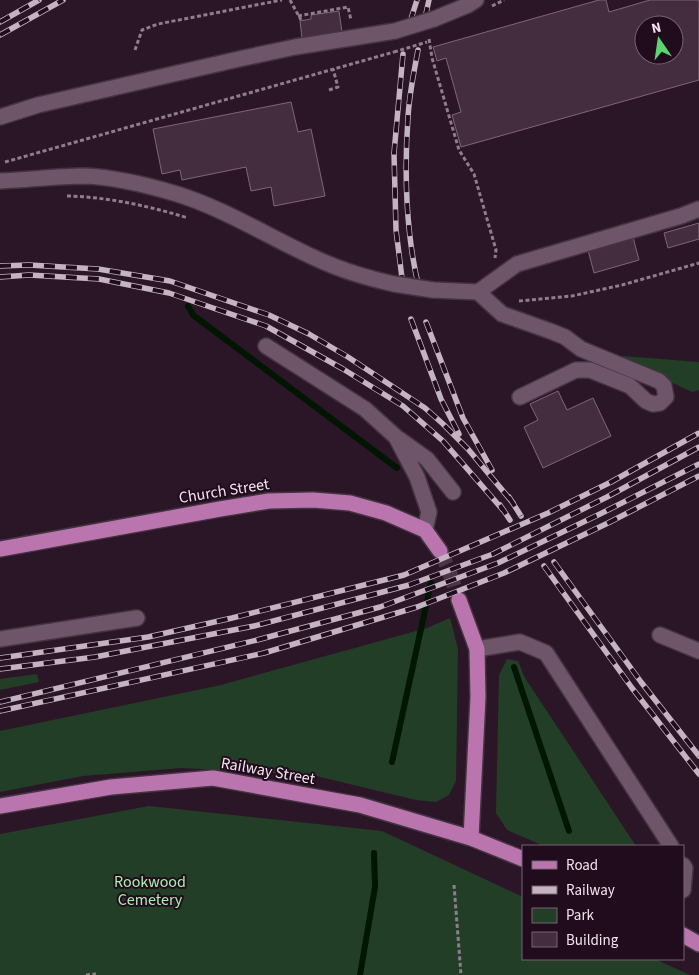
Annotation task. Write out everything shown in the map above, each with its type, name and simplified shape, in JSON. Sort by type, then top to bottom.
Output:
[{"type":"main road","name":"Church Street","points":[[0,549],[220,508],[269,501],[313,500],[350,503],[386,513],[425,530]]},
{"type":"main road","points":[[425,530],[440,551]]},
{"type":"main road","points":[[459,600],[477,649],[478,697],[471,838]]},
{"type":"main road","name":"Railway Street","points":[[0,806],[111,787],[213,778],[360,805],[471,838],[522,859]]},
{"type":"main road","points":[[684,936],[699,944]]},
{"type":"street","points":[[0,117],[38,105],[239,59],[295,47],[395,31],[434,19],[476,0]]},
{"type":"street","points":[[0,181],[83,176],[115,179],[146,186],[178,194],[212,208],[316,259],[361,276],[394,284],[433,290],[478,292],[517,264],[699,209]]},
{"type":"street","points":[[478,292],[502,314],[565,337],[581,349],[660,381],[664,386],[666,397],[660,403],[653,404],[646,401],[630,386],[590,370],[576,370],[520,397]]},
{"type":"street","points":[[266,346],[364,409],[396,437],[427,459],[452,492]]},
{"type":"street","points":[[396,437],[417,477],[430,512],[425,530]]},
{"type":"street","points":[[0,639],[137,618]]},
{"type":"street","points":[[660,635],[699,651]]},
{"type":"street","points":[[477,649],[520,642],[546,653],[670,845]]},
{"type":"street","points":[[684,866],[684,879]]},
{"type":"path","points":[[135,50],[142,30],[158,24],[282,0]]},
{"type":"path","points":[[290,0],[301,20]]},
{"type":"path","points":[[298,16],[348,7],[352,25]]},
{"type":"path","points":[[428,36],[432,58],[459,150],[474,174],[496,250],[492,282]]},
{"type":"path","points":[[0,163],[428,42]]},
{"type":"path","points":[[329,90],[338,88],[333,69]]},
{"type":"path","points":[[62,195],[116,201],[190,219]]},
{"type":"path","points":[[518,301],[572,296],[622,285],[699,263]]},
{"type":"path","points":[[454,885],[461,975]]},
{"type":"path","points":[[86,975],[96,974]]},
{"type":"green space","points":[[623,356],[699,362],[699,390],[692,392],[622,359]]},
{"type":"green space","points":[[450,618],[458,649],[456,781],[449,795],[436,802],[416,800],[312,775],[181,768],[83,776],[0,792],[0,731],[221,685],[427,628]]},
{"type":"green space","points":[[507,659],[518,661],[525,678],[635,845],[542,845],[507,830],[496,813],[499,675]]},
{"type":"green space","points":[[37,674],[39,682],[0,690],[0,679]]},
{"type":"green space","name":"Rookwood Cemetery","points":[[149,806],[382,831],[522,897],[522,960],[657,960],[690,975],[0,975],[0,834]]},
{"type":"building","points":[[599,0],[606,0],[609,12],[650,0],[699,0],[699,80],[461,147],[452,115],[461,112],[446,58],[437,61],[433,47]]},
{"type":"building","points":[[339,11],[342,32],[302,38],[300,21],[311,19],[311,15]]},
{"type":"building","points":[[291,102],[298,132],[311,129],[325,196],[274,206],[271,187],[251,191],[246,167],[182,180],[180,170],[162,174],[153,129]]},
{"type":"building","points":[[699,223],[699,239],[668,248],[664,233]]},
{"type":"building","points":[[633,237],[639,260],[594,273],[588,250]]},
{"type":"building","points":[[558,391],[567,410],[593,398],[611,436],[543,468],[524,427],[538,420],[530,404]]},
{"type":"waterway","points":[[188,306],[193,315],[397,468]]},
{"type":"waterway","points":[[392,762],[431,583]]},
{"type":"waterway","points":[[514,667],[569,831]]},
{"type":"waterway","points":[[360,975],[375,887],[374,853]]},
{"type":"tunnel","points":[[440,551],[459,600]]},
{"type":"railway","points":[[0,22],[39,0]]},
{"type":"railway","points":[[0,35],[63,0]]},
{"type":"railway","points":[[410,22],[417,0]]},
{"type":"railway","points":[[425,18],[429,0]]},
{"type":"railway","points":[[418,50],[409,101],[406,160],[411,247],[419,288]]},
{"type":"railway","points":[[403,54],[394,153],[396,230],[403,286]]},
{"type":"railway","points":[[0,266],[29,265],[98,269],[170,281],[269,315],[309,334],[348,357],[425,408],[468,449],[513,503]]},
{"type":"railway","points":[[0,277],[29,275],[99,279],[169,293],[266,326],[343,369],[403,406],[443,441],[503,510]]},
{"type":"railway","points":[[411,319],[441,399],[459,434]]},
{"type":"railway","points":[[426,322],[463,418],[492,470]]},
{"type":"railway","points":[[0,658],[148,637],[404,575],[548,513],[611,482],[699,433]]},
{"type":"railway","points":[[0,669],[95,657],[254,626],[409,585],[493,554],[607,497],[699,447]]},
{"type":"railway","points":[[0,702],[257,640],[380,607],[498,563],[699,464]]},
{"type":"railway","points":[[0,711],[264,653],[417,607],[504,573],[608,523],[699,476]]},
{"type":"railway","points":[[509,497],[521,516]]},
{"type":"railway","points":[[500,505],[510,520]]},
{"type":"railway","points":[[554,562],[641,682],[699,756]]},
{"type":"railway","points":[[544,566],[632,688],[699,774]]}]
